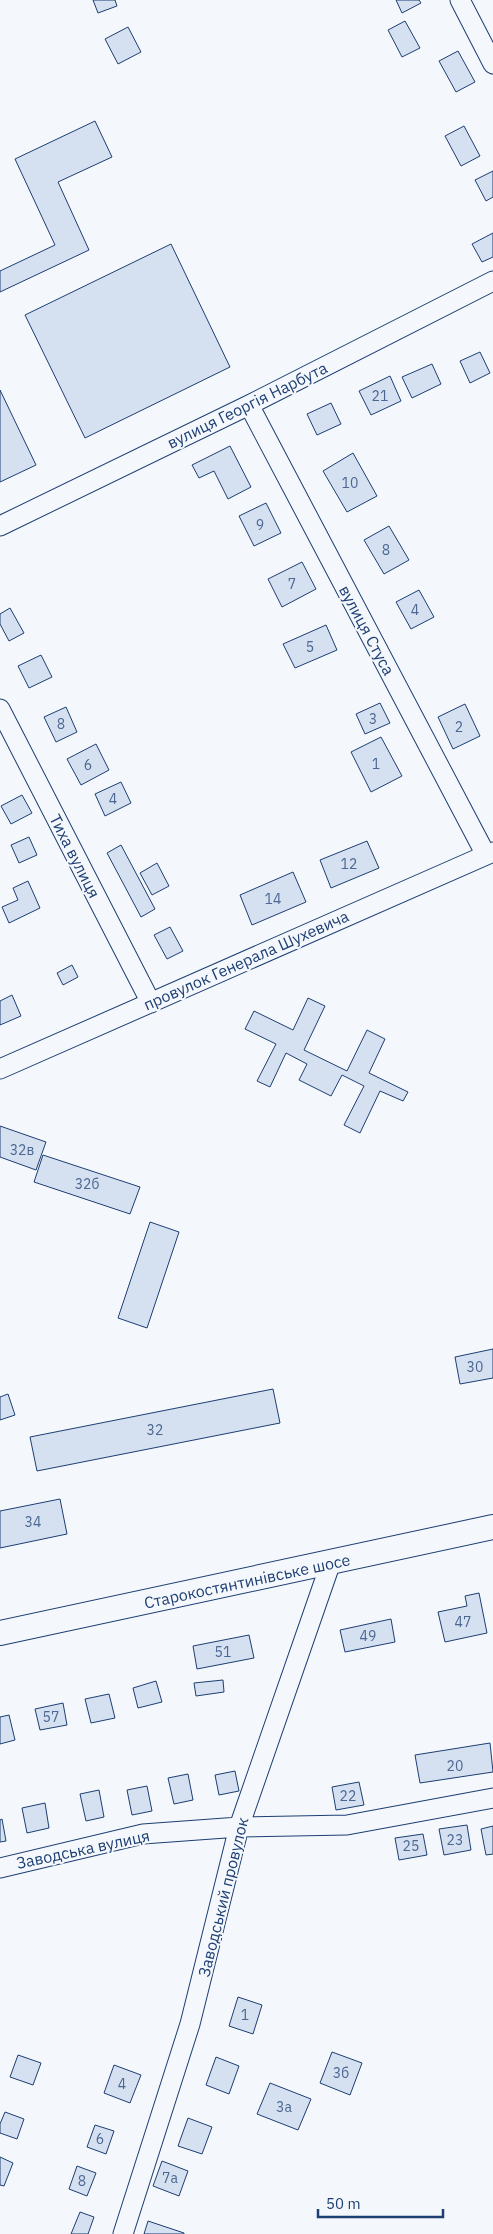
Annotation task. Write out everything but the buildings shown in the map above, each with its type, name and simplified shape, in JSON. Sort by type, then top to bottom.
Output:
[{"type":"main road","name":"Старокостянтинівське шосе","points":[[0,1633],[493,1527]]},
{"type":"street","points":[[460,0],[493,64]]},
{"type":"street","name":"вулиця Георгія Нарбута","points":[[0,526],[249,405],[493,281]]},
{"type":"street","name":"вулиця Стуса","points":[[249,405],[489,853]]},
{"type":"street","name":"Тиха вулиця","points":[[0,709],[150,1003]]},
{"type":"street","name":"провулок Генерала Шухевича","points":[[0,1069],[489,853]]},
{"type":"street","name":"Заводський провулок","points":[[123,2234],[190,2024],[239,1827],[331,1562]]},
{"type":"street","name":"Заводська вулиця","points":[[0,1868],[143,1834],[239,1827],[347,1826],[493,1798]]}]
